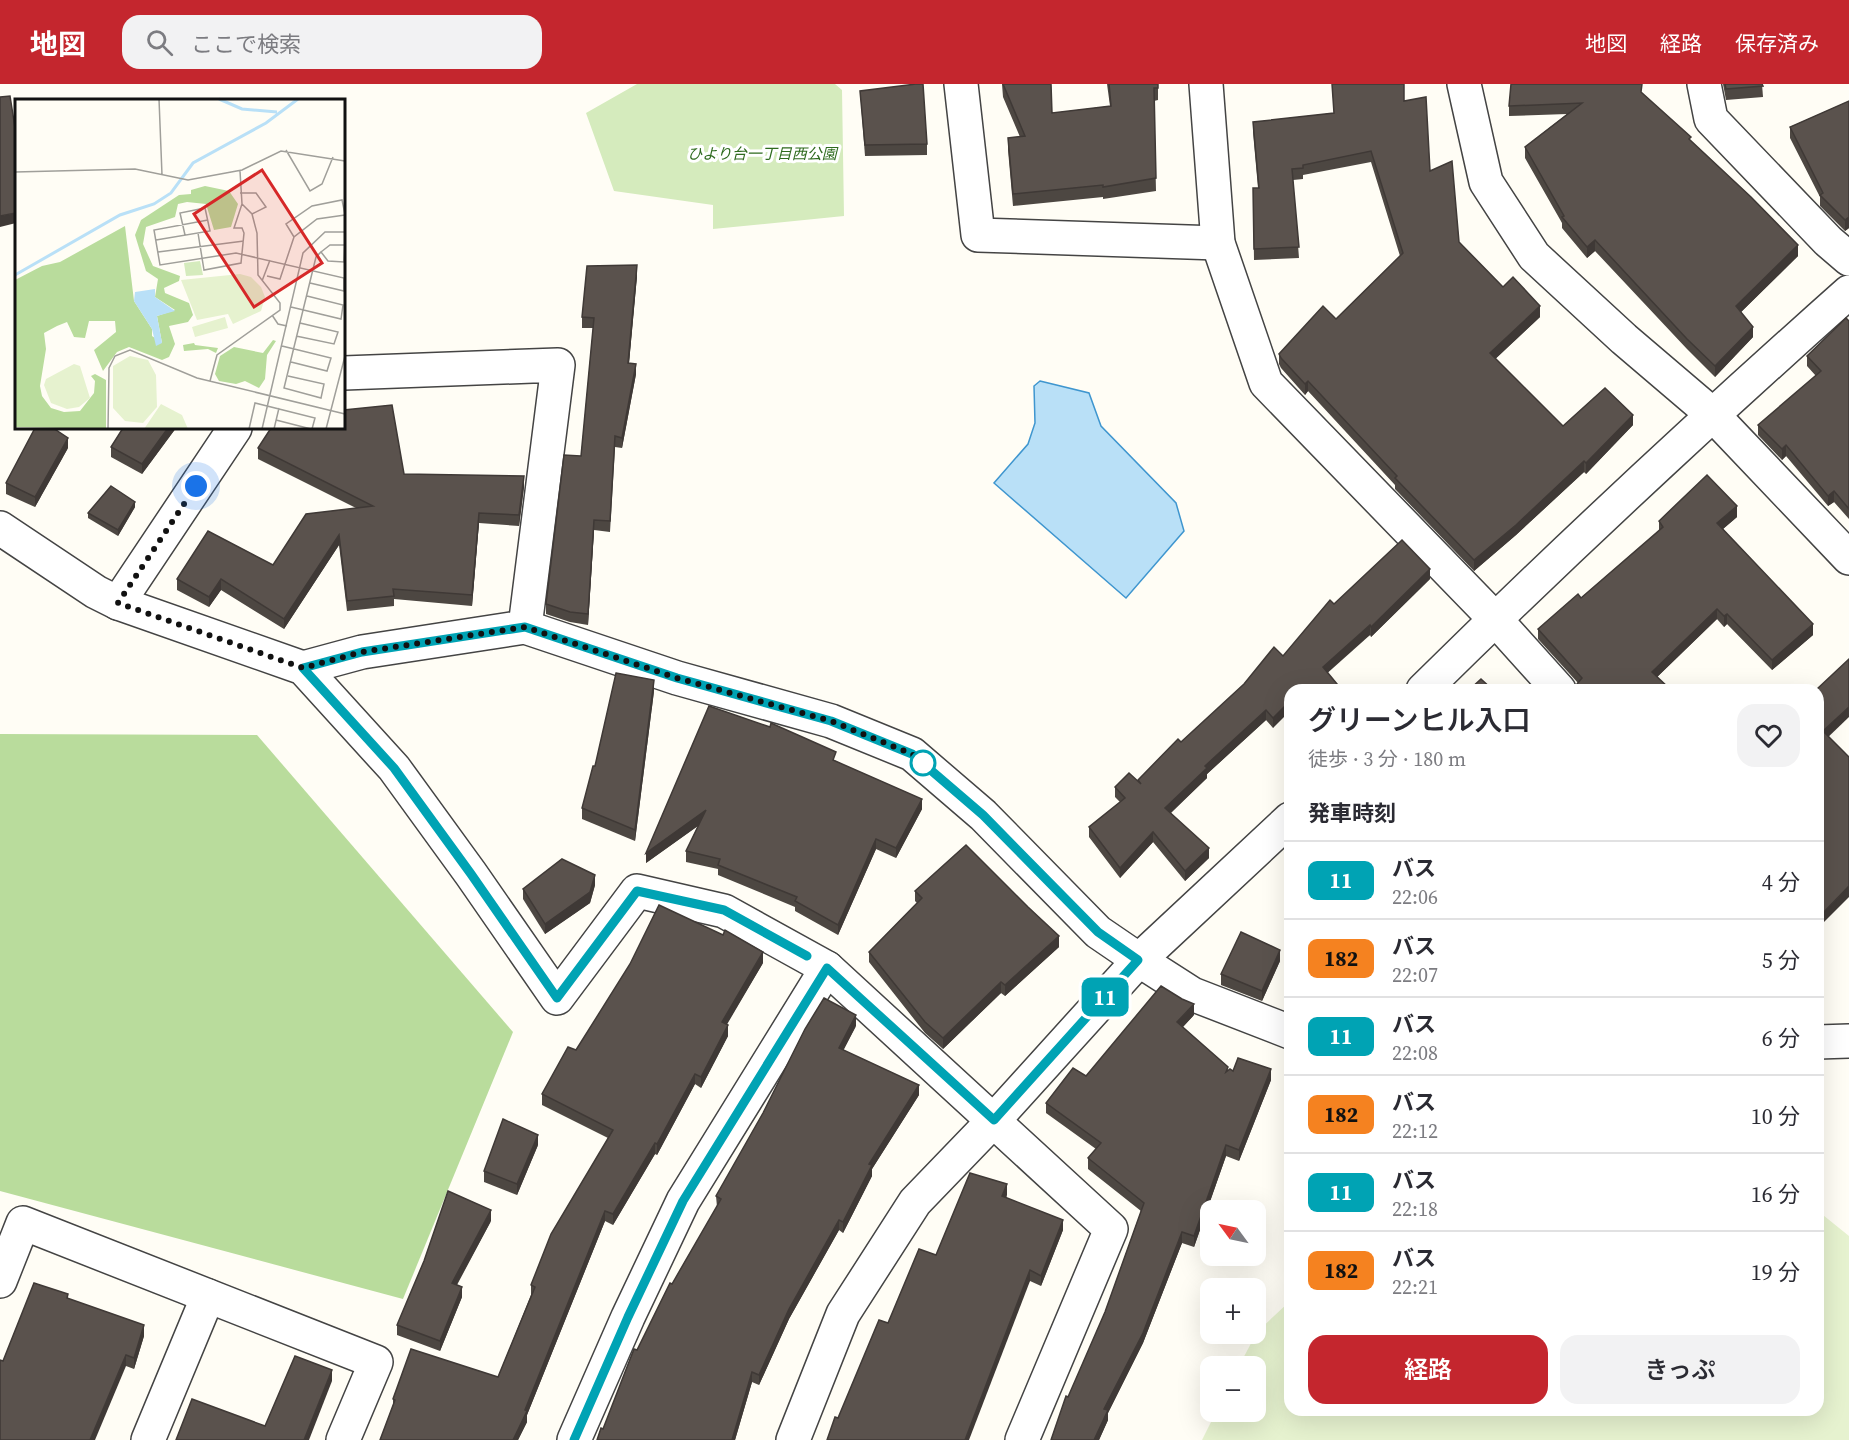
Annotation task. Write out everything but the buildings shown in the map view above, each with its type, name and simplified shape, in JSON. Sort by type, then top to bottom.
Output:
[{"type":"street","points":[[961,84],[978,235],[1218,243]]},
{"type":"street","points":[[1206,84],[1218,243],[1266,383],[1495,619],[1553,684]]},
{"type":"street","points":[[1464,84],[1486,182],[1534,256],[1624,339],[1712,414],[1849,558]]},
{"type":"street","points":[[1704,84],[1711,119],[1828,242],[1849,259]]},
{"type":"street","points":[[1429,684],[1712,414],[1849,291]]},
{"type":"street","points":[[345,373],[558,365],[525,627]]},
{"type":"street","points":[[118,603],[234,429]]},
{"type":"street","points":[[0,528],[96,592],[118,603],[303,668],[394,768],[557,998],[637,891],[724,910],[827,968],[1111,1229],[1022,1440]]},
{"type":"street","points":[[303,668],[362,652],[525,627],[677,678],[831,721],[912,754],[983,815],[1098,932],[1138,960],[1192,994],[1284,1030]]},
{"type":"street","points":[[793,1440],[843,1314],[915,1202],[994,1120],[1138,960],[1284,825]]},
{"type":"street","points":[[574,1440],[628,1317],[683,1201],[827,968]]},
{"type":"street","points":[[1824,1042],[1849,1041]]},
{"type":"street","points":[[0,1281],[23,1223],[376,1362],[343,1440]]},
{"type":"street","points":[[148,1440],[208,1296]]},
{"type":"green space","name":"ひより台一丁目西公園","points":[[637,84],[835,84],[842,90],[844,216],[713,229],[713,205],[614,191],[586,113]]},
{"type":"green space","points":[[0,734],[257,735],[513,1032],[403,1299],[0,1191]]},
{"type":"green space","points":[[1824,1216],[1849,1236],[1849,1440],[1202,1440],[1211,1422],[1266,1422],[1266,1356],[1244,1356],[1251,1344],[1266,1344],[1266,1324],[1284,1307],[1284,1416],[1824,1416]]},
{"type":"water","points":[[1040,381],[1089,393],[1101,426],[1176,503],[1184,531],[1126,598],[994,483],[1028,444],[1035,423],[1034,386]]},
{"type":"bus line","name":"11","points":[[574,1440],[628,1317],[683,1201],[827,968],[994,1120],[1138,960],[1098,932],[983,815],[912,754],[831,721],[677,678],[525,627],[362,652],[303,668],[394,768],[557,998],[637,891],[724,910],[807,956]]},
{"type":"route","points":[[196,486],[118,603],[303,668],[362,652],[525,627],[677,678],[831,721],[912,754],[923,763]]}]
